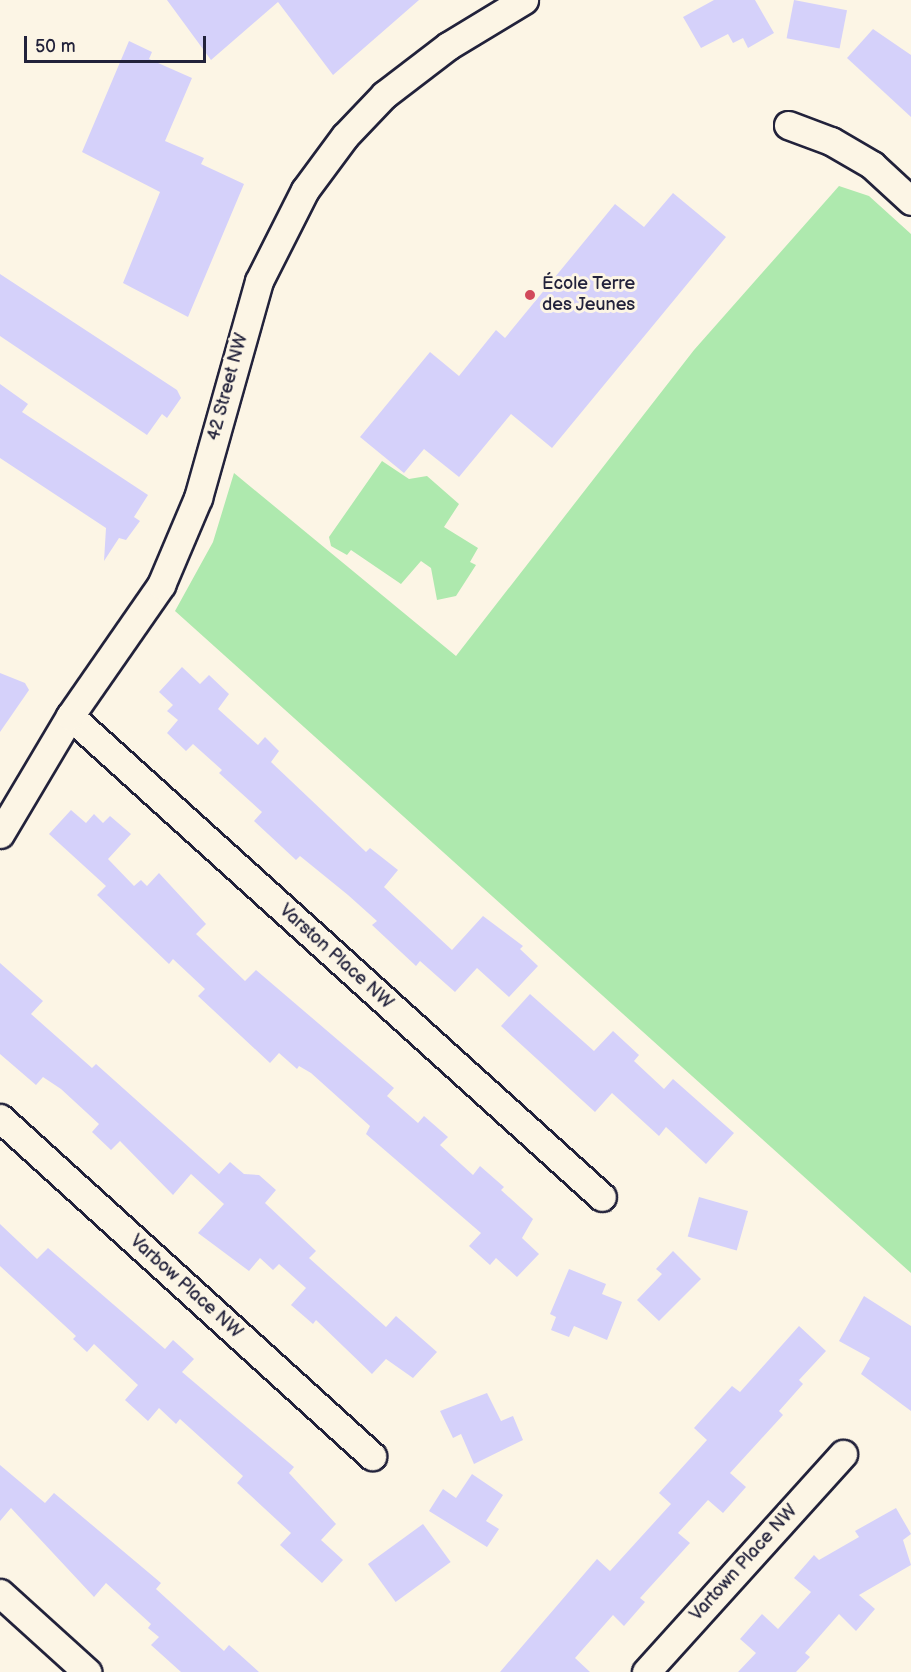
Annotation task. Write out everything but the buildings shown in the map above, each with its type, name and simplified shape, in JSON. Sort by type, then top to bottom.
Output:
[{"type":"street","name":"42 Street NW","points":[[0,834],[70,716],[146,610],[184,534],[259,281],[305,190],[384,95],[448,46],[524,0]]},
{"type":"street","points":[[788,125],[831,141],[872,165],[911,201]]},
{"type":"street","name":"Varston Place NW","points":[[70,716],[602,1197]]},
{"type":"street","name":"Varbow Place NW","points":[[0,1118],[372,1455]]},
{"type":"street","name":"Vartown Place NW","points":[[646,1672],[843,1454]]},
{"type":"street","points":[[0,1593],[87,1672]]},
{"type":"green space","points":[[839,186],[869,196],[911,234],[911,1273],[175,611],[213,542],[234,473],[456,656],[694,350]]},
{"type":"green space","points":[[382,461],[409,479],[427,476],[459,504],[444,527],[478,548],[470,562],[476,565],[456,596],[437,600],[431,568],[421,561],[401,584],[351,550],[347,555],[331,546],[329,537]]},
{"type":"place","name":"École Terre des Jeunes","points":[[530,295]]}]
